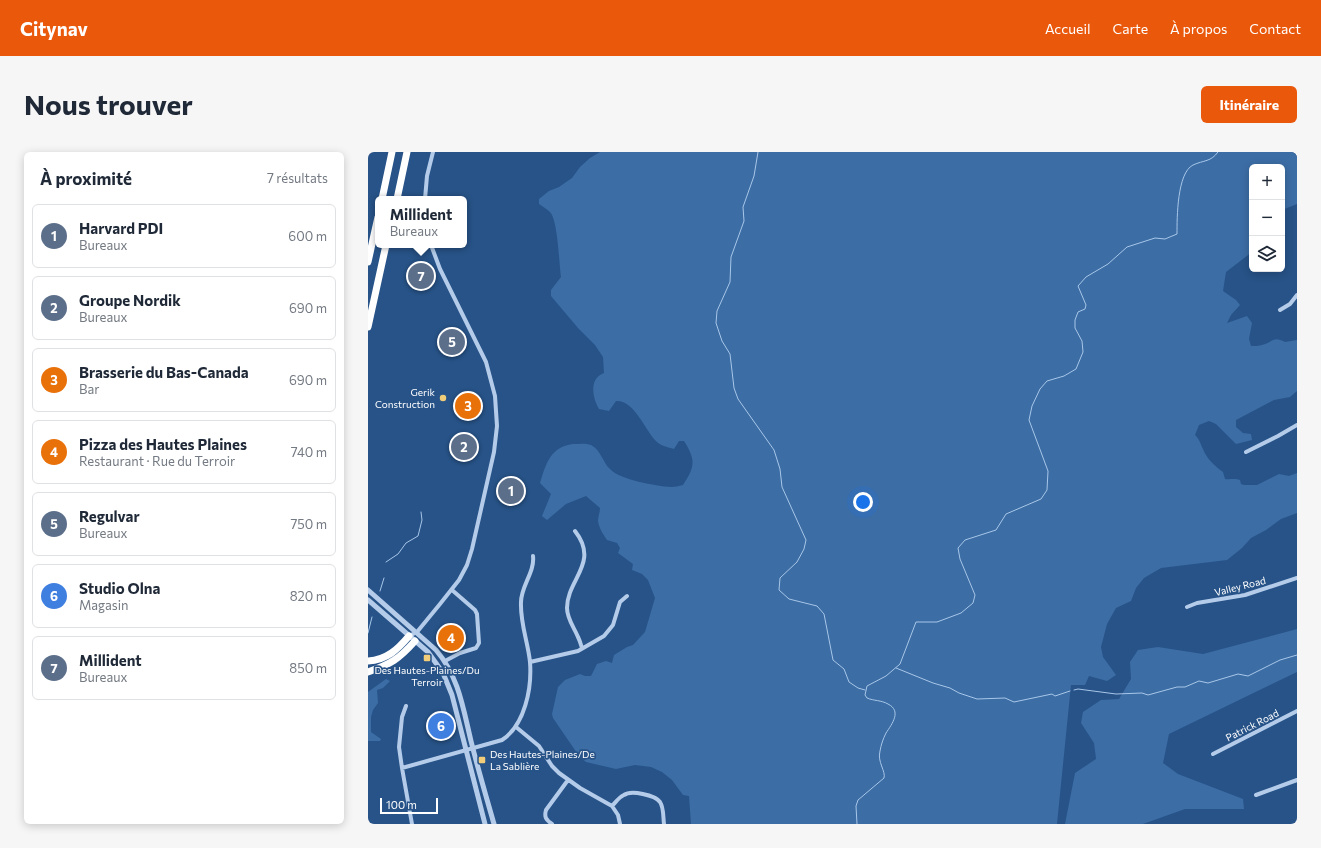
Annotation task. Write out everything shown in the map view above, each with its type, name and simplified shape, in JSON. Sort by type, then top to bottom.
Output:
[{"type":"highway","points":[[383,196],[392,152]]},
{"type":"highway","points":[[398,196],[407,152]]},
{"type":"highway","points":[[368,262],[375,230]]},
{"type":"highway","points":[[368,327],[385,248]]},
{"type":"highway","points":[[368,661],[379,660],[388,656],[409,636]]},
{"type":"highway","points":[[368,672],[393,662],[399,658],[415,641]]},
{"type":"street","points":[[425,196],[433,152]]},
{"type":"street","points":[[409,636],[417,632],[452,590],[463,573],[472,548],[495,445],[497,410],[493,384],[486,362],[440,269],[432,248]]},
{"type":"street","points":[[1280,310],[1290,304],[1297,295]]},
{"type":"street","points":[[1246,452],[1297,425]]},
{"type":"street","points":[[575,531],[580,538],[585,559],[568,598],[567,608],[569,618],[582,648]]},
{"type":"street","points":[[402,768],[502,740],[516,727],[528,694],[530,662],[521,604],[523,588],[533,565],[533,556]]},
{"type":"street","name":"Valley Road","points":[[1187,607],[1245,595],[1297,578]]},
{"type":"street","points":[[368,590],[417,632],[445,661],[456,684],[494,824]]},
{"type":"street","points":[[445,661],[460,653],[476,648],[479,642],[476,610],[452,590]]},
{"type":"street","points":[[530,662],[572,653],[608,632],[613,625],[620,602],[627,596]]},
{"type":"street","points":[[368,600],[415,641],[437,663],[446,679],[452,695],[486,824]]},
{"type":"street","points":[[415,641],[417,632]]},
{"type":"street","points":[[406,706],[402,717],[399,747],[412,824]]},
{"type":"street","name":"Patrick Road","points":[[1213,754],[1297,711]]},
{"type":"street","points":[[516,727],[539,746],[556,770],[568,780],[612,806],[618,815],[620,824]]},
{"type":"street","points":[[552,824],[546,819],[546,810],[568,780]]},
{"type":"street","points":[[1256,795],[1297,780]]},
{"type":"street","points":[[612,806],[623,795],[632,792],[654,797],[662,806],[664,824]]},
{"type":"shaded area","points":[[600,152],[1297,152],[1297,204],[1285,209],[1285,164],[1249,164],[1249,254],[1226,272],[1223,291],[1236,300],[1240,305],[1231,315],[1227,323],[1247,316],[1252,323],[1249,339],[1251,346],[1265,344],[1275,339],[1285,342],[1297,340],[1297,391],[1290,397],[1274,400],[1236,420],[1236,427],[1243,433],[1251,434],[1252,440],[1236,444],[1216,424],[1209,421],[1199,425],[1195,435],[1209,459],[1223,472],[1225,479],[1240,480],[1241,484],[1244,485],[1257,485],[1279,474],[1289,476],[1297,473],[1297,513],[1281,519],[1266,530],[1251,538],[1242,548],[1227,560],[1161,568],[1144,578],[1136,588],[1131,601],[1116,608],[1107,624],[1101,647],[1103,657],[1116,675],[1107,681],[1089,676],[1085,685],[1071,685],[1057,824],[691,824],[689,796],[683,795],[672,780],[662,772],[651,767],[635,765],[616,769],[586,762],[579,756],[553,718],[552,714],[558,687],[565,680],[580,674],[591,676],[597,664],[606,661],[612,663],[614,655],[633,645],[645,632],[655,598],[648,580],[642,574],[632,570],[633,564],[618,553],[620,548],[617,543],[607,540],[601,531],[599,524],[598,519],[600,508],[586,496],[566,504],[547,520],[542,516],[551,494],[540,483],[544,469],[554,453],[565,446],[573,444],[591,445],[597,450],[610,469],[615,473],[639,482],[676,487],[683,485],[692,468],[691,453],[684,441],[679,441],[674,449],[659,443],[629,405],[616,401],[609,411],[599,409],[593,388],[596,379],[599,375],[604,373],[603,357],[595,345],[578,328],[551,296],[551,290],[561,277],[558,243],[553,217],[549,211],[539,204],[539,199],[549,191],[559,187],[572,178],[580,167]]},
{"type":"shaded area","points":[[1297,629],[1297,672],[1169,734],[1163,763],[1178,774],[1243,799],[1244,809],[1185,809],[1143,824],[1065,824],[1075,773],[1096,759],[1094,743],[1081,723],[1083,712],[1101,700],[1119,699],[1131,679],[1130,662],[1138,650],[1158,647],[1203,654]]},
{"type":"shaded area","points":[[386,679],[390,681],[383,688],[377,690],[378,703],[373,710],[371,717],[371,732],[381,739],[380,741],[368,741],[368,692]]},
{"type":"waterway","points":[[758,152],[754,176],[743,207],[744,221],[731,257],[730,282],[717,311],[716,323],[722,341],[730,354],[734,388],[738,399],[774,450],[780,469],[782,487],[806,540],[804,549],[797,562],[780,578],[779,590],[789,599],[817,606],[824,614],[833,660],[844,669],[849,682],[858,688],[865,690]]},
{"type":"waterway","points":[[857,824],[856,806],[858,800],[884,778],[884,772],[879,755],[884,738],[893,722],[895,714],[892,707],[888,704],[867,698],[865,695],[867,686],[886,676],[900,664],[916,622],[937,622],[961,613],[973,603],[975,595],[960,559],[958,548],[965,540],[996,530],[1006,514],[1041,499],[1047,490],[1048,471],[1029,420],[1032,406],[1040,389],[1047,381],[1064,376],[1076,369],[1083,352],[1082,341],[1075,328],[1075,320],[1078,312],[1085,309],[1086,305],[1078,286],[1086,277],[1108,264],[1127,247],[1155,238],[1165,239],[1177,234],[1179,196],[1184,177],[1193,165],[1213,158],[1218,152]]},
{"type":"waterway","points":[[386,562],[398,554],[406,543],[418,536],[422,520],[421,512]]},
{"type":"waterway","points":[[380,591],[384,578]]},
{"type":"waterway","points":[[368,633],[372,617]]},
{"type":"waterway","points":[[1074,690],[1078,689],[1116,694],[1142,693],[1148,695],[1177,687],[1185,687],[1199,681],[1208,683],[1238,674],[1248,676],[1280,660],[1297,655]]},
{"type":"waterway","points":[[896,668],[977,699],[1005,698],[1014,702],[1052,694],[1055,696],[1070,691]]},
{"type":"place","name":"Millident","points":[[421,276]]},
{"type":"place","name":"Regulvar","points":[[452,342]]},
{"type":"place","name":"Gerik Construction","points":[[443,398]]},
{"type":"place","name":"Brasserie du Bas-Canada","points":[[468,406]]},
{"type":"place","name":"Groupe Nordik","points":[[464,447]]},
{"type":"place","name":"Harvard PDI","points":[[511,491]]},
{"type":"place","name":"Pizza des Hautes Plaines","points":[[451,638]]},
{"type":"place","name":"Des Hautes-Plaines/Du Terroir","points":[[427,658]]},
{"type":"place","name":"Studio Olna","points":[[441,726]]},
{"type":"place","name":"Des Hautes-Plaines/De La Sablière","points":[[482,760]]}]
